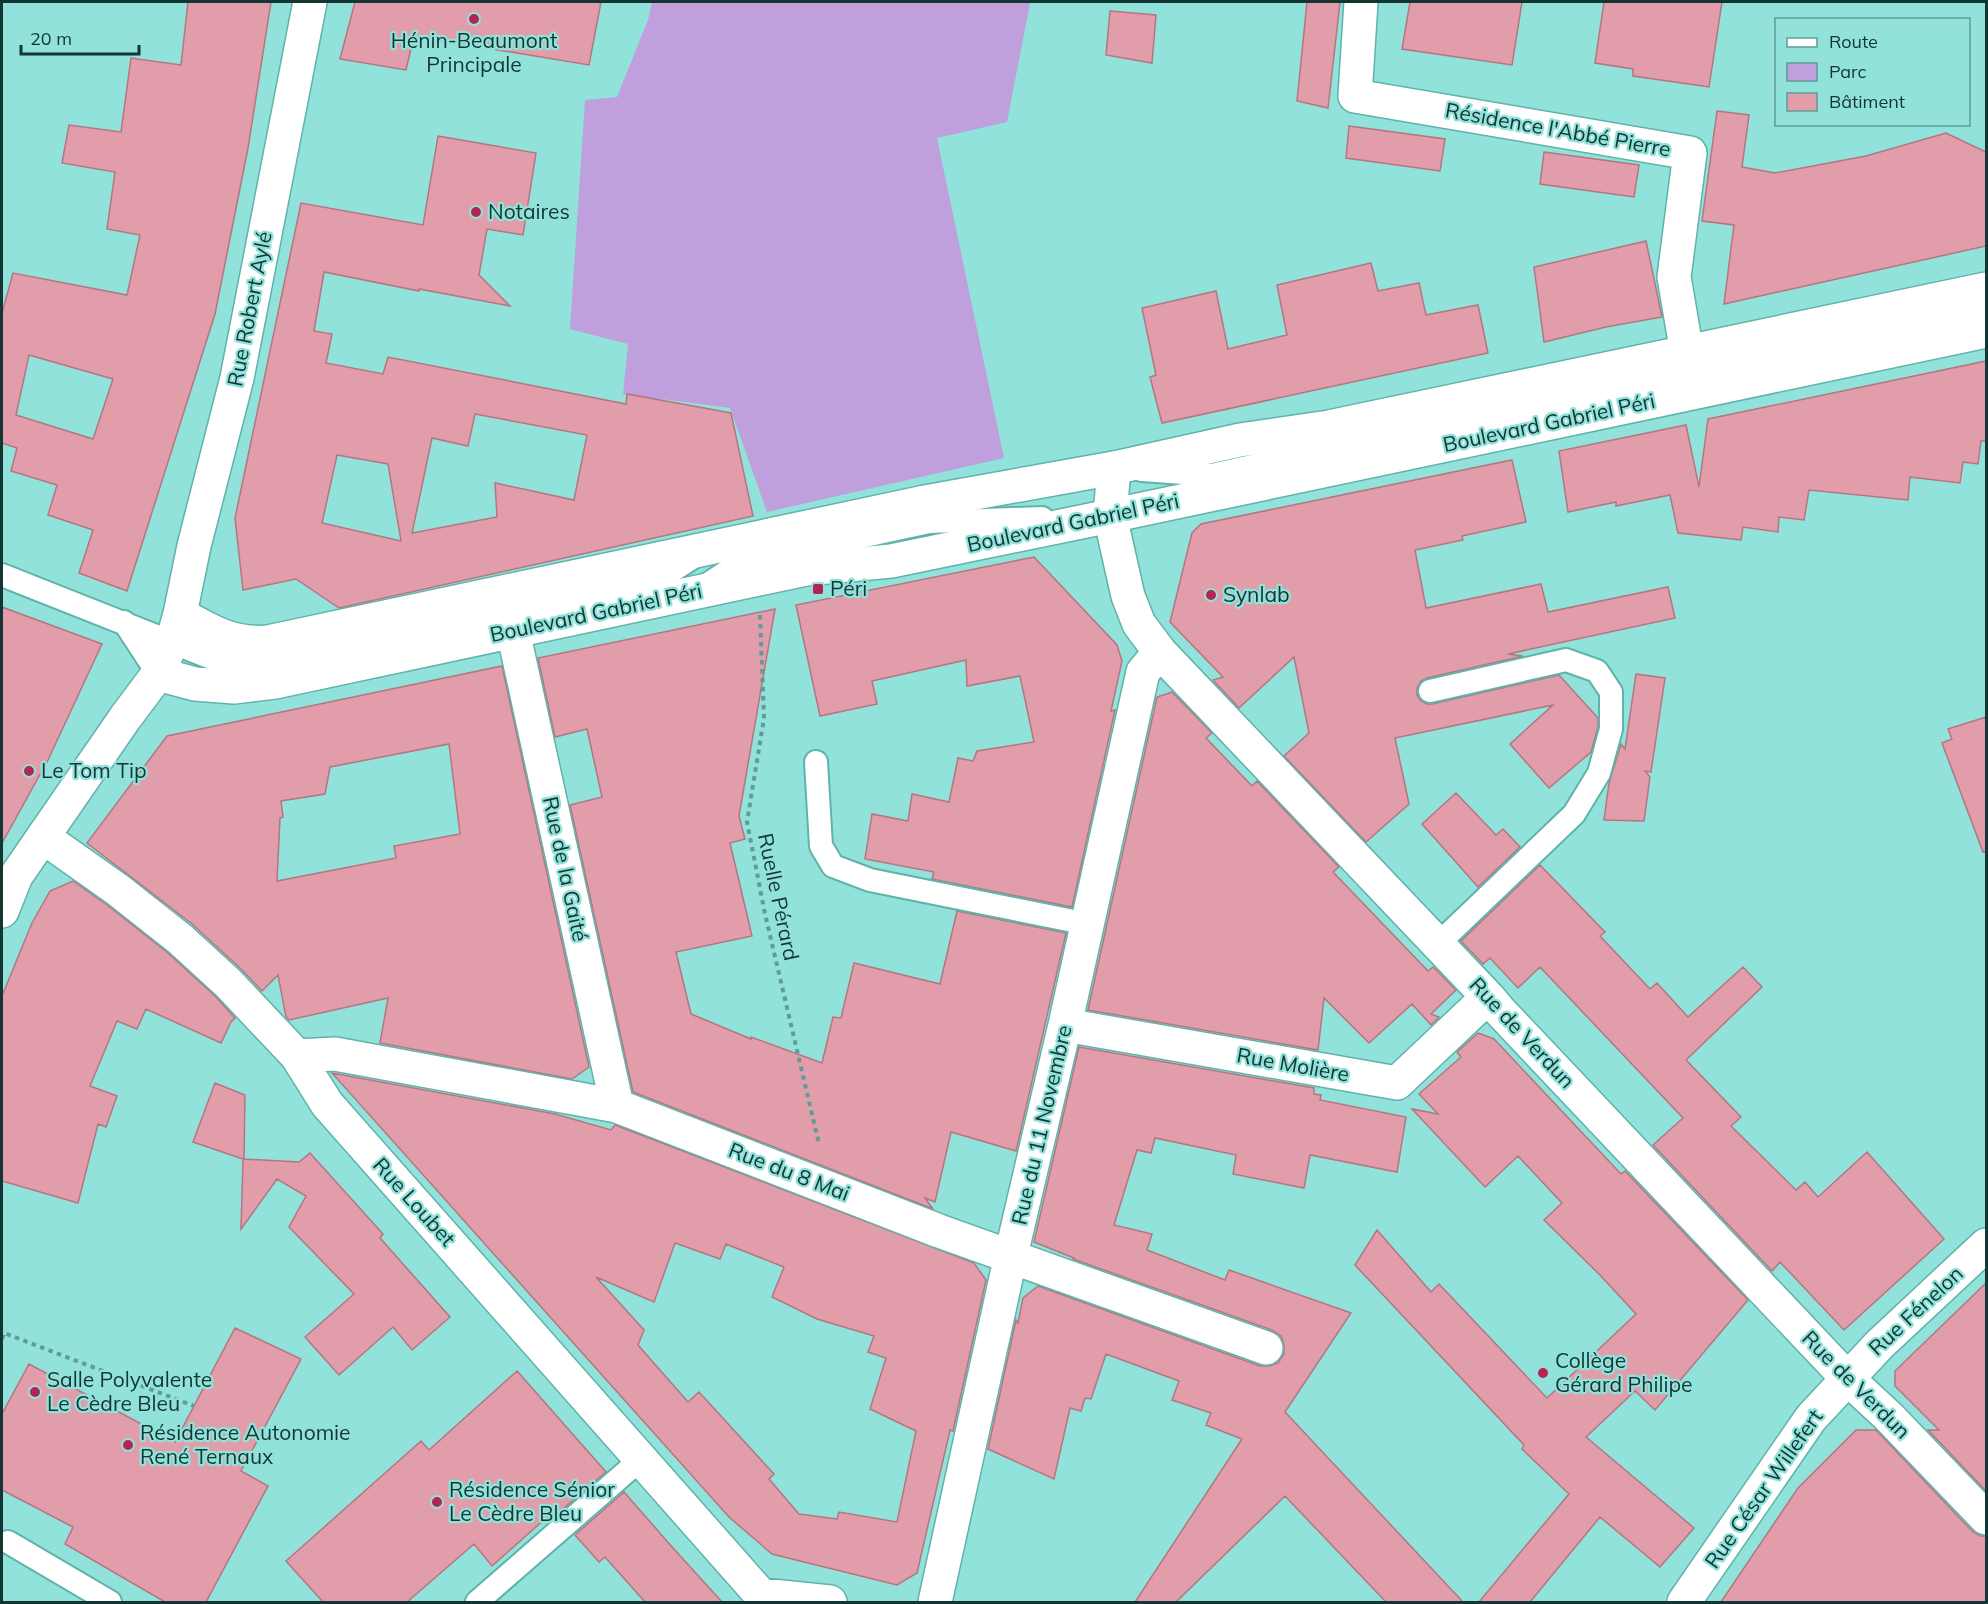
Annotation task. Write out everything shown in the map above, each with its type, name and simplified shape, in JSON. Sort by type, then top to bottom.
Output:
[{"type":"street","name":"Rue Robert Aylé","points":[[2,911],[16,876],[158,674],[176,628],[194,546],[237,378],[310,2]]},
{"type":"street","name":"Résidence l'Abbé Pierre","points":[[1361,2],[1356,96],[1690,153],[1674,277],[1687,353]]},
{"type":"street","name":"Boulevard Gabriel Péri","points":[[176,628],[232,641],[267,642],[925,502],[1114,468],[1240,440],[1329,427],[1986,289]]},
{"type":"street","name":"Boulevard Gabriel Péri","points":[[158,674],[195,684],[234,687],[275,682],[760,578],[806,569],[891,561],[1986,331]]},
{"type":"street","name":"Rue de Verdun","points":[[1114,468],[1110,516],[1128,596],[1139,624],[1160,652],[1847,1378],[1889,1417],[1986,1518]]},
{"type":"street","name":"Rue de la Gaité","points":[[513,631],[617,1106]]},
{"type":"street","name":"Rue du 11 Novembre","points":[[935,1602],[1143,672],[1160,652]]},
{"type":"street","name":"Rue Loubet","points":[[43,837],[118,890],[180,939],[228,983],[297,1056],[327,1104],[765,1599],[830,1602]]},
{"type":"street","name":"Rue Molière","points":[[1065,1025],[1397,1083],[1488,997]]},
{"type":"street","name":"Rue du 8 Mai","points":[[297,1056],[335,1054],[617,1106],[939,1231],[1266,1348]]},
{"type":"street","name":"Rue Fénelon","points":[[1847,1378],[1986,1245]]},
{"type":"street","name":"Rue César Willefert","points":[[1684,1602],[1811,1418],[1847,1378]]},
{"type":"lane","points":[[1114,468],[1212,475],[1499,410],[1986,308]]},
{"type":"lane","points":[[697,592],[740,562],[929,522],[1110,516]]},
{"type":"lane","points":[[2,575],[124,622],[176,628]]},
{"type":"lane","points":[[124,622],[158,674]]},
{"type":"lane","points":[[1430,691],[1566,660],[1597,671],[1611,692],[1611,729],[1599,773],[1574,814],[1438,944]]},
{"type":"lane","points":[[816,762],[821,846],[833,866],[870,880],[1088,924]]},
{"type":"lane","points":[[477,1602],[641,1459]]},
{"type":"lane","points":[[8,1542],[110,1602]]},
{"type":"path","name":"Ruelle Pérard","points":[[760,578],[764,718],[747,822],[765,914],[821,1153],[810,1180]]},
{"type":"path","points":[[2,1339],[4,1333],[194,1406]]},
{"type":"green space","points":[[652,2],[1030,3],[1007,122],[937,138],[1004,458],[767,512],[730,408],[623,394],[628,344],[570,329],[585,100],[617,97],[648,20]]},
{"type":"building","points":[[188,2],[271,2],[248,148],[215,314],[127,591],[79,573],[93,530],[48,515],[57,485],[11,471],[17,448],[2,443],[2,313],[13,273],[127,295],[140,235],[107,229],[115,172],[62,163],[69,125],[121,132],[131,58],[181,65]],"holes":[[[29,355],[113,379],[93,439],[16,415]]]},
{"type":"building","name":"Hénin-Beaumont Principale","points":[[355,2],[601,2],[589,65],[414,36],[406,70],[340,59]]},
{"type":"building","points":[[1307,2],[1340,2],[1328,108],[1297,101]]},
{"type":"building","points":[[1410,2],[1522,2],[1512,65],[1402,49]]},
{"type":"building","points":[[1604,2],[1722,2],[1709,87],[1633,76],[1633,69],[1595,63]]},
{"type":"building","points":[[1110,11],[1156,15],[1152,63],[1106,55]]},
{"type":"building","points":[[1717,111],[1749,115],[1742,167],[1775,173],[1866,156],[1946,133],[1986,152],[1986,246],[1724,304],[1734,225],[1702,221]]},
{"type":"building","points":[[1349,126],[1445,139],[1440,171],[1346,158]]},
{"type":"building","points":[[438,136],[536,153],[523,235],[487,229],[479,275],[510,306],[324,272],[314,331],[332,334],[326,363],[383,374],[388,357],[626,404],[627,394],[731,413],[753,516],[339,608],[296,579],[243,590],[235,518],[301,203],[423,225]],"holes":[[[475,414],[587,435],[574,500],[495,483],[497,517],[412,533],[432,438],[468,446]],[[337,455],[388,464],[401,541],[322,523]]]},
{"type":"building","points":[[1544,152],[1639,165],[1634,197],[1540,184]]},
{"type":"building","points":[[1646,241],[1662,317],[1606,327],[1544,342],[1534,267]]},
{"type":"building","points":[[1371,263],[1378,291],[1419,283],[1426,315],[1478,305],[1488,353],[1162,423],[1150,377],[1156,375],[1142,308],[1216,291],[1228,349],[1287,335],[1277,285]]},
{"type":"building","points":[[1986,361],[1986,441],[1981,441],[1978,464],[1963,462],[1960,483],[1910,477],[1908,500],[1809,490],[1804,520],[1779,517],[1778,532],[1743,527],[1741,540],[1678,533],[1670,495],[1616,506],[1616,502],[1568,512],[1559,451],[1686,425],[1699,487],[1708,419]]},
{"type":"building","points":[[1512,460],[1526,522],[1462,536],[1463,540],[1415,550],[1426,608],[1541,584],[1548,612],[1668,587],[1675,618],[1508,654],[1523,656],[1421,681],[1417,688],[1417,695],[1421,701],[1432,704],[1559,675],[1598,718],[1598,727],[1591,752],[1549,788],[1510,744],[1553,705],[1395,738],[1409,804],[1366,842],[1284,756],[1309,733],[1294,657],[1239,708],[1213,680],[1223,677],[1170,622],[1192,533],[1201,524]]},
{"type":"building","points":[[1034,557],[1117,645],[1122,661],[1111,711],[1115,710],[1072,907],[932,879],[934,872],[865,859],[872,814],[908,821],[912,794],[949,802],[958,758],[973,761],[977,751],[1034,742],[1020,676],[967,686],[966,660],[872,681],[877,704],[820,716],[796,605]]},
{"type":"building","points":[[2,607],[102,644],[48,760],[2,843]]},
{"type":"building","points":[[775,609],[739,816],[745,839],[730,843],[752,936],[676,952],[691,1014],[751,1039],[751,1037],[822,1063],[833,1017],[841,1018],[854,963],[940,984],[957,911],[1066,933],[1016,1151],[951,1132],[935,1202],[925,1198],[933,1209],[633,1092],[570,805],[602,797],[587,729],[555,737],[538,658]]},
{"type":"building","points":[[502,666],[589,1067],[572,1079],[380,1043],[388,998],[289,1020],[286,1017],[278,975],[262,991],[192,924],[87,843],[167,736]],"holes":[[[449,744],[460,834],[394,846],[396,858],[277,881],[280,818],[283,817],[281,801],[325,794],[330,767]]]},
{"type":"building","points":[[1636,674],[1665,678],[1651,772],[1645,771],[1650,777],[1644,821],[1604,820],[1609,783],[1621,744],[1625,749]]},
{"type":"building","points":[[1172,692],[1212,733],[1206,738],[1252,786],[1257,781],[1339,867],[1333,872],[1428,971],[1433,967],[1456,990],[1431,1014],[1439,1017],[1431,1025],[1412,1004],[1369,1043],[1324,998],[1318,1050],[1088,1010],[1157,697]]},
{"type":"building","points":[[1986,717],[1986,852],[1983,852],[1942,743],[1952,739],[1948,729]]},
{"type":"building","points":[[1456,793],[1496,835],[1503,829],[1520,847],[1478,887],[1422,824]]},
{"type":"building","points":[[1540,865],[1605,932],[1600,936],[1650,989],[1657,983],[1688,1017],[1743,967],[1762,987],[1686,1060],[1741,1117],[1731,1126],[1796,1190],[1805,1182],[1818,1197],[1867,1152],[1944,1239],[1844,1330],[1780,1262],[1772,1271],[1653,1145],[1683,1118],[1540,967],[1518,988],[1490,958],[1483,964],[1461,941]]},
{"type":"building","points":[[73,881],[168,953],[215,996],[235,1018],[221,1043],[146,1009],[137,1029],[117,1021],[90,1086],[117,1096],[106,1127],[98,1124],[78,1203],[2,1181],[2,996],[32,923],[50,891]]},
{"type":"building","points":[[1478,1033],[1494,1039],[1621,1174],[1625,1171],[1748,1300],[1655,1410],[1635,1391],[1586,1437],[1694,1528],[1660,1567],[1600,1517],[1530,1602],[1479,1602],[1569,1494],[1522,1449],[1524,1445],[1355,1265],[1377,1230],[1431,1292],[1439,1284],[1547,1398],[1636,1314],[1544,1220],[1562,1203],[1518,1156],[1485,1187],[1412,1109],[1438,1114],[1419,1094],[1461,1057],[1457,1052]]},
{"type":"building","points":[[1079,1047],[1314,1088],[1314,1094],[1321,1095],[1320,1100],[1406,1117],[1397,1172],[1310,1155],[1304,1188],[1233,1174],[1236,1155],[1155,1138],[1151,1153],[1137,1150],[1114,1225],[1152,1234],[1147,1250],[1225,1280],[1229,1270],[1351,1313],[1285,1412],[1463,1602],[1386,1602],[1285,1496],[1176,1602],[1135,1602],[1242,1439],[1206,1425],[1211,1413],[1172,1400],[1179,1381],[1106,1354],[1091,1399],[1085,1398],[1081,1411],[1070,1408],[1054,1479],[988,1449],[1016,1320],[1018,1323],[1023,1298],[1038,1286],[1260,1366],[1278,1363],[1284,1354],[1281,1336],[1272,1330],[1073,1259],[1034,1242]]},
{"type":"building","points":[[332,1073],[555,1114],[611,1130],[615,1125],[974,1263],[986,1280],[953,1431],[950,1430],[917,1573],[897,1585],[772,1554],[729,1517]],"holes":[[[675,1243],[720,1259],[726,1244],[784,1267],[772,1297],[817,1319],[874,1336],[868,1352],[886,1358],[870,1409],[916,1431],[897,1522],[839,1512],[837,1519],[799,1514],[769,1479],[774,1474],[699,1392],[688,1402],[638,1345],[644,1330],[596,1277],[654,1302]]]},
{"type":"building","points":[[215,1083],[245,1095],[244,1159],[299,1162],[310,1153],[383,1234],[380,1238],[450,1317],[412,1350],[393,1327],[339,1375],[305,1337],[354,1294],[289,1227],[306,1196],[277,1179],[241,1229],[243,1159],[193,1142]]},
{"type":"building","points":[[1986,1283],[1986,1491],[1928,1430],[1939,1430],[1895,1386],[1895,1371]]},
{"type":"building","name":"Résidence Autonomie René Ternaux","points":[[235,1328],[301,1359],[241,1471],[268,1486],[206,1602],[165,1602],[65,1544],[73,1527],[2,1490],[2,1414],[29,1364],[175,1442]]},
{"type":"building","name":"Résidence Sénior Le Cèdre Bleu","points":[[517,1371],[606,1472],[557,1514],[554,1511],[492,1566],[474,1544],[407,1602],[323,1602],[286,1561],[421,1441],[429,1450]]},
{"type":"building","points":[[1856,1430],[1876,1430],[1972,1531],[1980,1536],[1986,1536],[1986,1602],[1721,1602],[1798,1488]]},
{"type":"building","points":[[624,1492],[722,1602],[645,1602],[605,1557],[599,1562],[575,1535]]},
{"type":"place","name":"Hénin-Beaumont Principale","points":[[474,19]]},
{"type":"place","name":"Notaires","points":[[476,212]]},
{"type":"place","name":"Péri","points":[[818,589]]},
{"type":"place","name":"Synlab","points":[[1211,595]]},
{"type":"place","name":"Le Tom Tip","points":[[29,771]]},
{"type":"place","name":"Collège Gérard Philipe","points":[[1543,1373]]},
{"type":"place","name":"Salle Polyvalente Le Cèdre Bleu","points":[[35,1392]]},
{"type":"place","name":"Résidence Autonomie René Ternaux","points":[[128,1445]]},
{"type":"place","name":"Résidence Sénior Le Cèdre Bleu","points":[[437,1502]]}]
